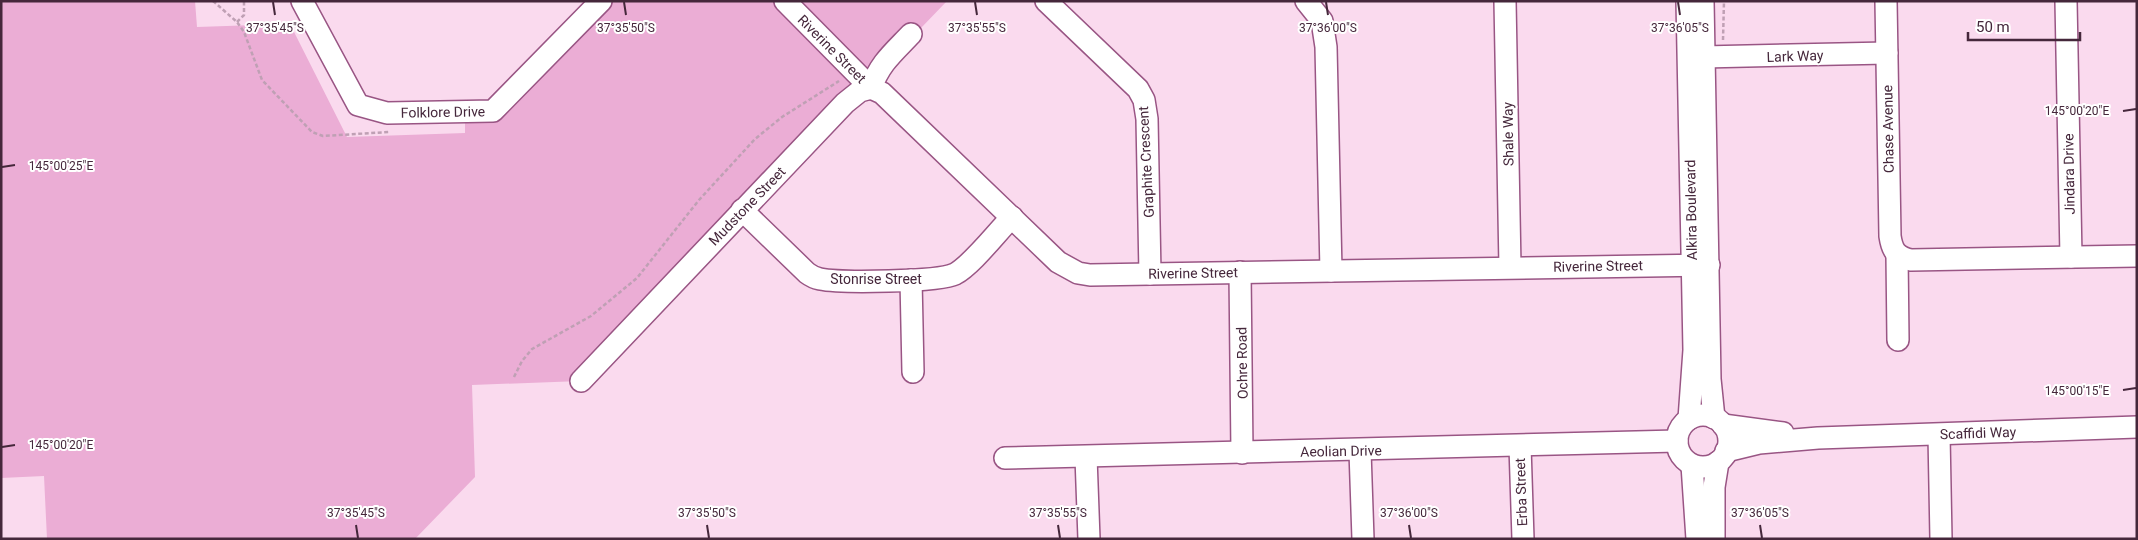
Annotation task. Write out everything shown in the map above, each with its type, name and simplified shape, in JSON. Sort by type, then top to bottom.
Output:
[{"type":"street","name":"Folklore Drive","points":[[302,1],[358,105],[387,113],[493,111],[601,1]]},
{"type":"street","name":"Riverine Street","points":[[785,1],[871,88],[882,93],[1058,262],[1078,273],[1090,275],[1700,265]]},
{"type":"street","name":"Graphite Crescent","points":[[1046,1],[1138,89],[1144,100],[1147,119],[1150,274]]},
{"type":"street","points":[[1306,1],[1322,21],[1326,46],[1331,270]]},
{"type":"street","name":"Shale Way","points":[[1505,1],[1510,267]]},
{"type":"street","name":"Alkira Boulevard","points":[[1687,1],[1700,265],[1710,379],[1718,421]]},
{"type":"street","name":"Alkira Boulevard","points":[[1689,419],[1700,265],[1704,57],[1703,1]]},
{"type":"street","name":"Chase Avenue","points":[[1886,1],[1890,236],[1891,245],[1897,254],[1898,340]]},
{"type":"street","name":"Jindara Drive","points":[[2066,1],[2071,257]]},
{"type":"street","points":[[871,88],[877,71],[884,61],[911,34]]},
{"type":"street","name":"Lark Way","points":[[1704,57],[1887,53]]},
{"type":"street","name":"Mudstone Street","points":[[581,381],[849,99],[860,91],[871,88]]},
{"type":"street","name":"Stonrise Street","points":[[742,210],[813,277],[829,280],[936,279],[956,274],[1012,217]]},
{"type":"street","points":[[1897,254],[1911,260],[2137,256]]},
{"type":"street","name":"Ochre Road","points":[[1240,272],[1242,454]]},
{"type":"street","points":[[911,280],[913,372]]},
{"type":"street","points":[[1714,539],[1714,487],[1728,438],[1718,421],[1697,416],[1689,419],[1679,431],[1677,442],[1680,454],[1692,465],[1710,466],[1722,456]]},
{"type":"street","name":"Scaffidi Way","points":[[1718,421],[1818,438]]},
{"type":"street","name":"Scaffidi Way","points":[[1722,456],[1759,443],[1818,438],[2137,427]]},
{"type":"street","points":[[1938,435],[1941,539]]},
{"type":"street","name":"Aeolian Drive","points":[[1005,458],[1242,454],[1677,442]]},
{"type":"street","name":"Erba Street","points":[[1520,446],[1523,539]]},
{"type":"street","points":[[1360,450],[1363,539]]},
{"type":"street","points":[[1086,457],[1089,539]]},
{"type":"street","points":[[1692,465],[1697,539]]},
{"type":"path","points":[[213,1],[238,22],[244,32],[262,80],[312,132],[323,136],[399,132]]},
{"type":"path","points":[[238,22],[244,15],[244,1]]},
{"type":"path","points":[[514,377],[522,361],[532,349],[591,316],[637,278],[699,200],[755,139],[782,117],[836,85],[851,68]]},
{"type":"shaded area","points":[[1,1],[195,1],[197,27],[290,24],[347,137],[465,133],[465,112],[493,111],[601,1],[947,1],[581,381],[472,385],[475,477],[415,539],[47,539],[44,476],[1,478]]}]
